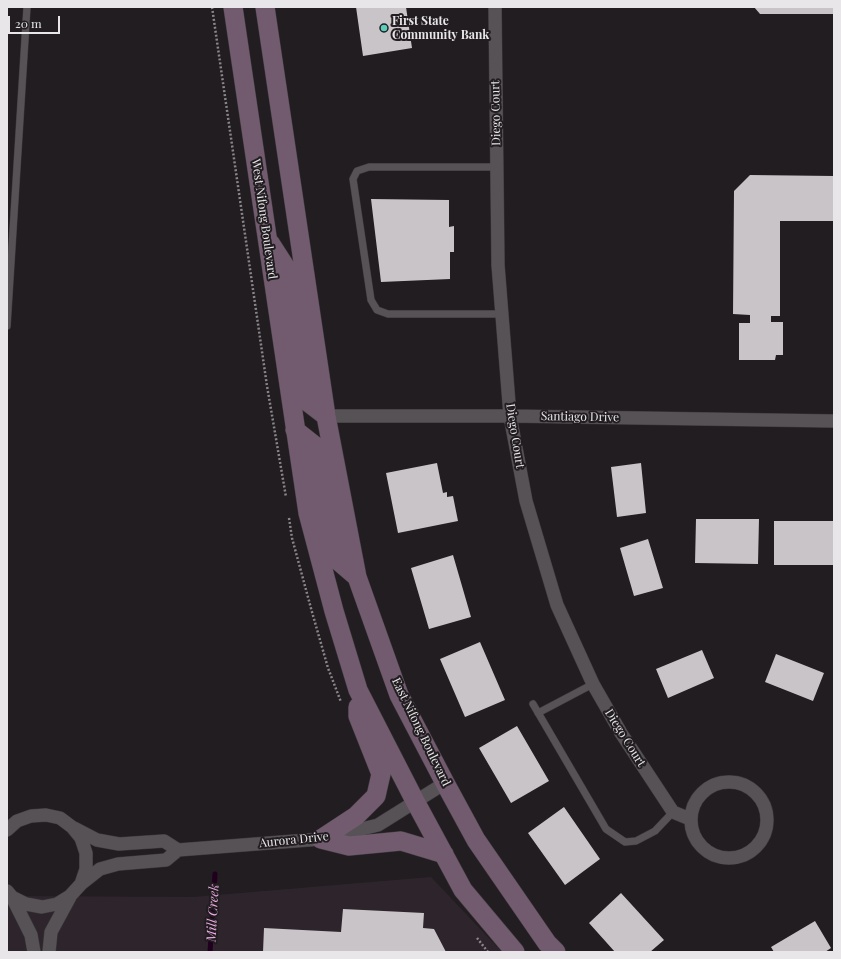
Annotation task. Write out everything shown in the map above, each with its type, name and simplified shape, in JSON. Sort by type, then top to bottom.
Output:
[{"type":"main road","name":"West Nifong Boulevard","points":[[233,7],[295,430]]},
{"type":"main road","points":[[265,7],[326,416]]},
{"type":"main road","points":[[267,238],[288,271],[309,403],[326,416]]},
{"type":"main road","name":"East Nifong Boulevard","points":[[326,416],[357,577],[400,695],[476,840],[547,943],[556,952]]},
{"type":"main road","points":[[295,430],[314,445],[336,559],[357,577]]},
{"type":"main road","points":[[295,430],[308,513],[334,611],[358,690],[463,890],[515,952]]},
{"type":"main road","points":[[321,839],[356,816],[376,796],[381,774],[358,716],[358,690]]},
{"type":"main road","points":[[321,839],[349,846],[401,840],[444,854]]},
{"type":"street","name":"Diego Court","points":[[495,7],[498,265],[510,416],[526,500],[557,605],[593,684],[621,733],[673,812]]},
{"type":"street","name":"Santiago Drive","points":[[326,416],[510,416],[834,421]]},
{"type":"street","points":[[732,782],[744,785],[753,790],[760,798],[764,806],[767,819],[765,832],[755,847],[736,857],[722,857],[704,849],[697,841],[690,819],[692,807],[698,796],[708,788],[719,783],[732,782]]},
{"type":"street","name":"Aurora Drive","points":[[80,884],[100,869],[118,864],[166,860],[178,850],[321,839],[378,825],[445,783]]},
{"type":"street","points":[[673,812],[690,819]]},
{"type":"street","points":[[7,830],[17,821],[31,816],[46,815],[60,818],[72,827],[97,840],[119,844],[164,841],[178,850]]},
{"type":"street","points":[[49,952],[51,932],[70,896],[80,884],[86,869],[86,853],[81,838],[72,827]]},
{"type":"street","points":[[10,894],[26,904],[42,907],[57,904],[70,896]]},
{"type":"street","points":[[10,894],[31,935],[34,952]]},
{"type":"lane","points":[[7,326],[27,7]]},
{"type":"lane","points":[[497,168],[369,167],[356,171],[353,180],[371,300],[377,310],[388,314],[502,314]]},
{"type":"lane","points":[[538,713],[593,684]]},
{"type":"lane","points":[[533,704],[606,829],[625,842],[636,841],[655,831],[673,812]]},
{"type":"shaded area","points":[[431,877],[502,952],[7,952],[7,896],[193,897]]},
{"type":"building","name":"First State Community Bank","points":[[356,7],[406,7],[412,48],[363,56]]},
{"type":"building","points":[[754,7],[834,7],[834,14],[760,14]]},
{"type":"building","points":[[750,175],[834,176],[834,221],[780,221],[780,316],[771,316],[771,322],[783,322],[783,355],[776,355],[775,360],[739,360],[739,323],[750,323],[750,315],[733,314],[734,191]]},
{"type":"building","points":[[371,199],[449,200],[449,227],[454,226],[454,252],[450,252],[450,279],[381,282]]},
{"type":"building","points":[[437,463],[443,493],[447,492],[447,497],[453,496],[458,521],[398,533],[386,473]]},
{"type":"building","points":[[641,463],[646,513],[617,517],[611,467]]},
{"type":"building","points":[[696,519],[759,519],[758,564],[695,563]]},
{"type":"building","points":[[774,521],[834,521],[834,565],[774,565]]},
{"type":"building","points":[[648,539],[663,588],[634,596],[620,548]]},
{"type":"building","points":[[453,555],[471,617],[429,629],[411,568]]},
{"type":"building","points":[[480,642],[505,700],[465,717],[440,659]]},
{"type":"building","points":[[702,650],[714,678],[668,698],[656,669]]},
{"type":"building","points":[[776,654],[824,673],[813,701],[765,682]]},
{"type":"building","points":[[517,726],[549,781],[511,803],[479,748]]},
{"type":"building","points":[[564,807],[600,859],[565,885],[528,833]]},
{"type":"building","points":[[621,893],[664,940],[650,952],[615,952],[589,923]]},
{"type":"building","points":[[343,909],[424,913],[423,928],[434,929],[446,952],[263,952],[264,928],[341,932]]},
{"type":"building","points":[[815,921],[831,948],[825,952],[774,952],[771,947]]},
{"type":"waterway","name":"Mill Creek","points":[[210,952],[215,874]]},
{"type":"place","name":"First State Community Bank","points":[[384,28]]}]
